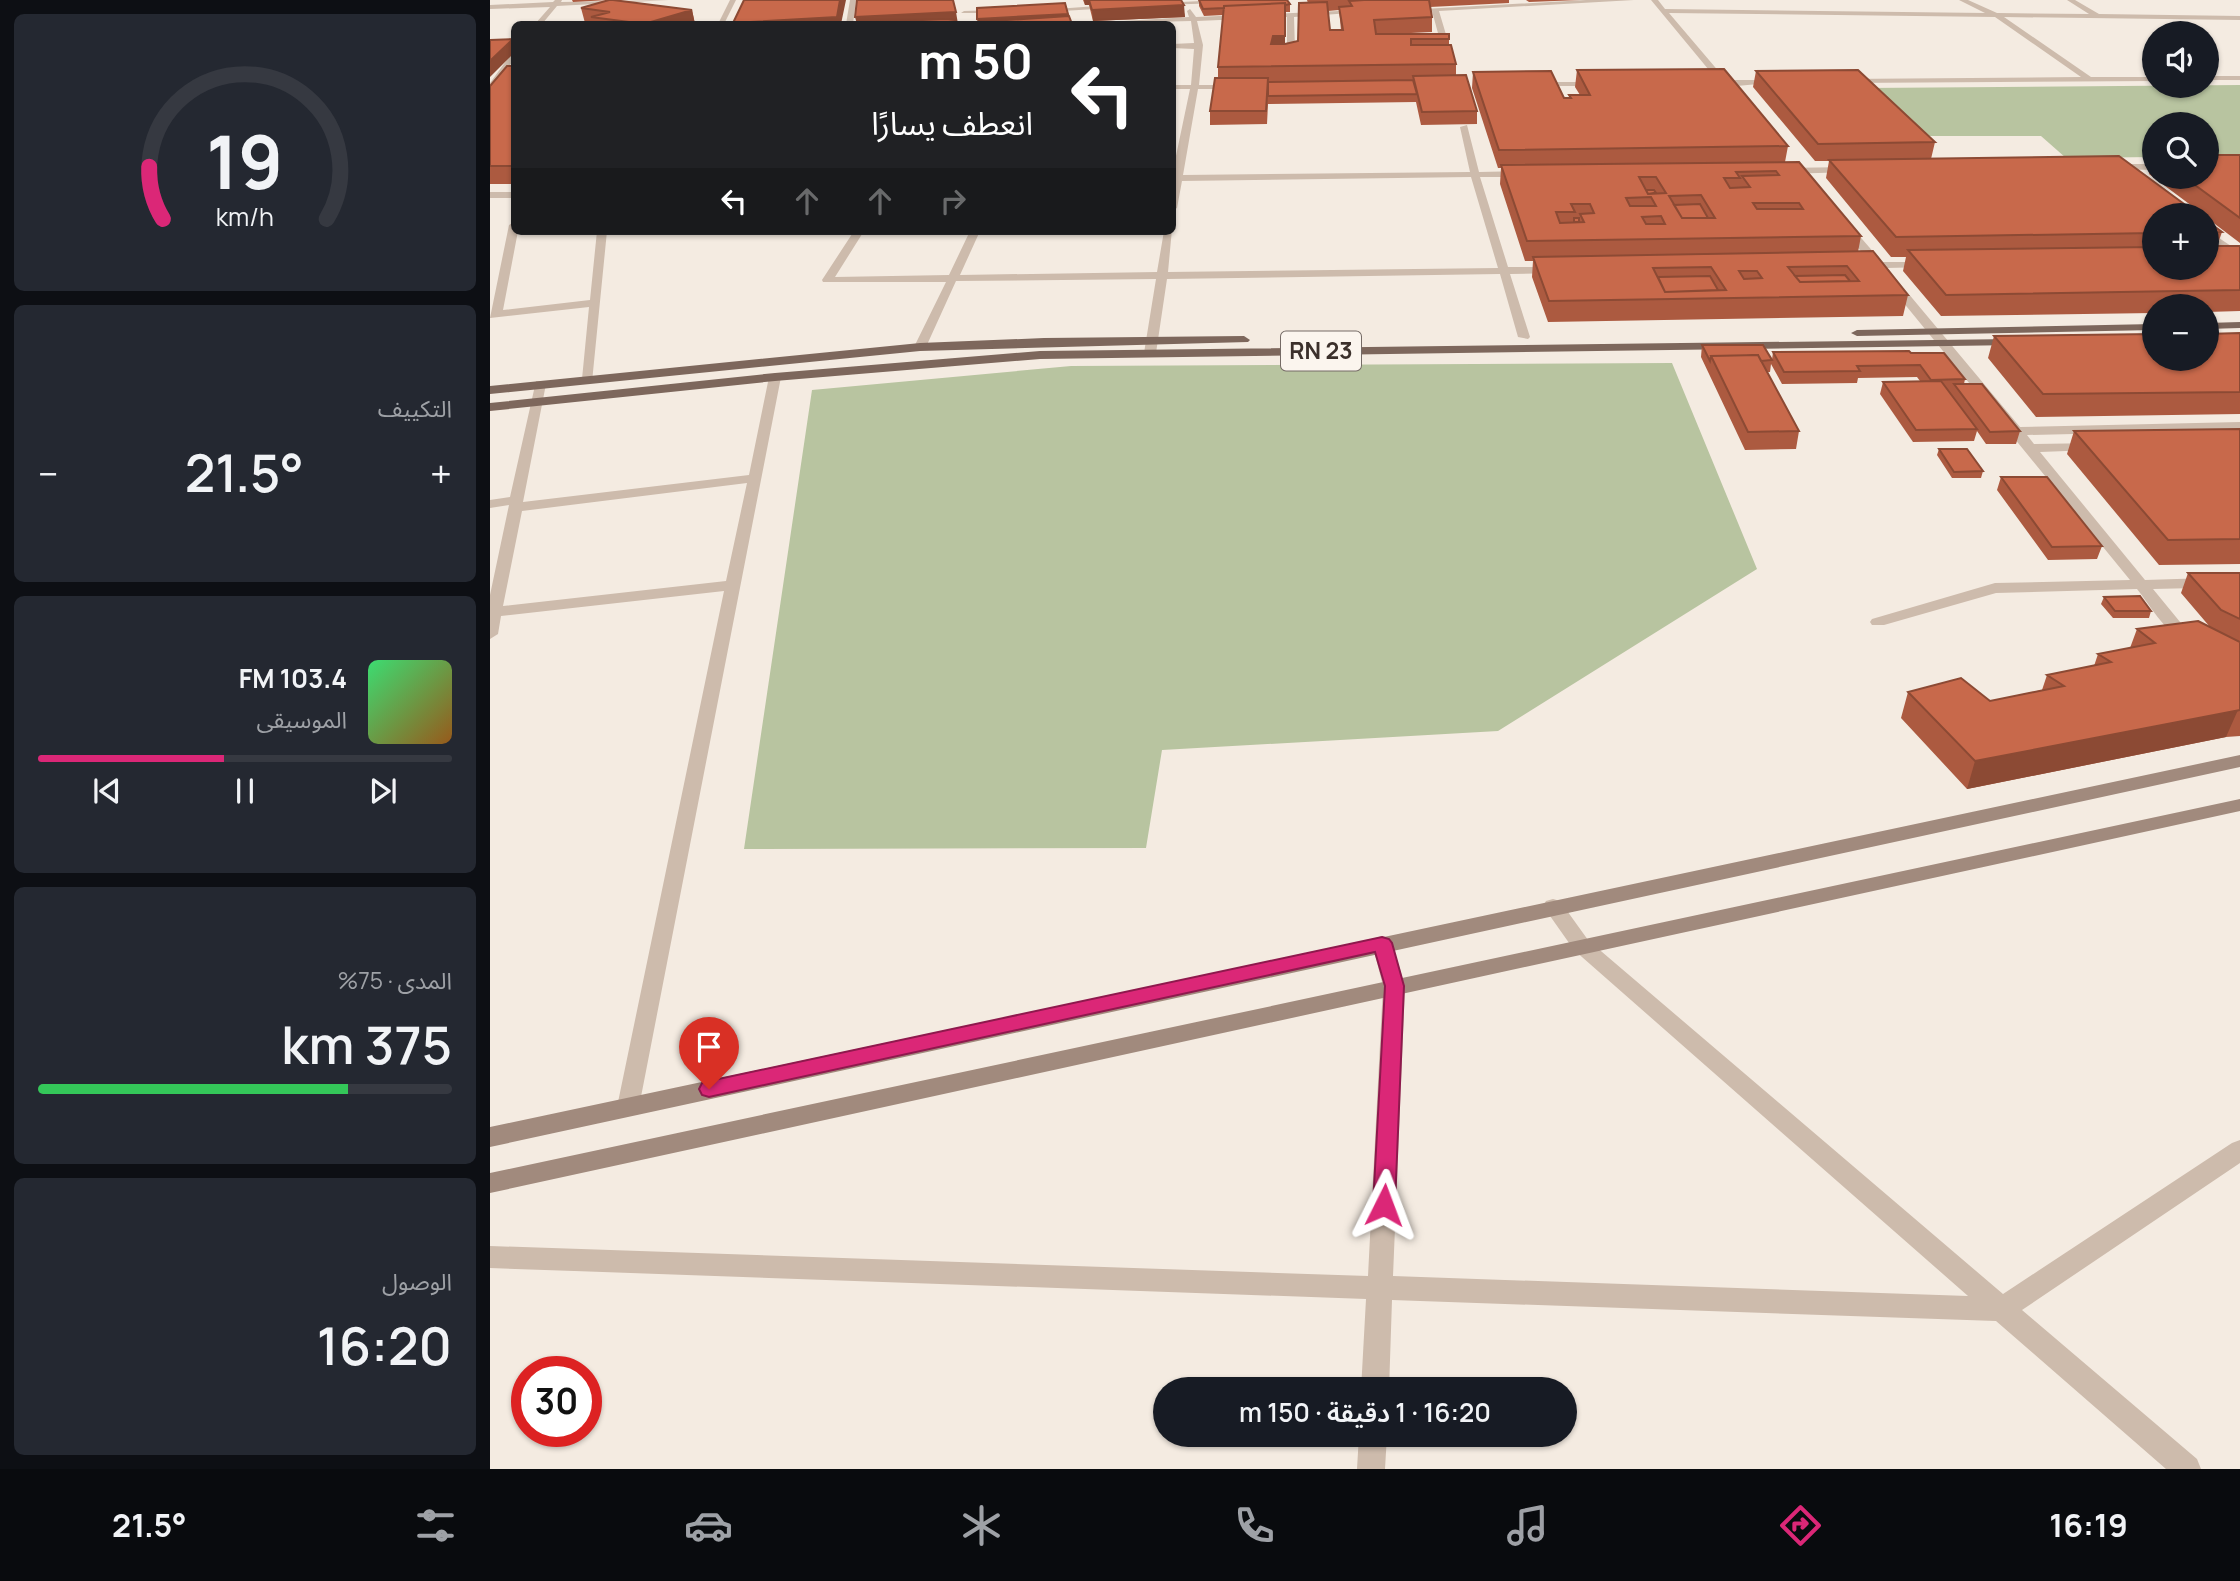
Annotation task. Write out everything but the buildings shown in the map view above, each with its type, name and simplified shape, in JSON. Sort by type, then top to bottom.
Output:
[{"type":"main road","points":[[2219,326],[2240,325]]},
{"type":"main road","name":"RN 23","points":[[490,407],[775,377],[1151,347],[1524,337],[2142,327]]},
{"type":"main road","name":"RN 23","points":[[490,390],[920,347],[2043,343]]},
{"type":"main road","points":[[490,1137],[1553,906],[2240,761]]},
{"type":"main road","points":[[490,1182],[2240,805]]},
{"type":"street","points":[[493,7],[503,0]]},
{"type":"street","points":[[493,7],[557,2],[666,0]]},
{"type":"street","points":[[722,21],[733,0]]},
{"type":"street","points":[[850,21],[853,0]]},
{"type":"street","points":[[962,0],[965,21]]},
{"type":"street","points":[[1069,0],[1077,21]]},
{"type":"street","points":[[1404,0],[1413,9]]},
{"type":"street","points":[[1400,10],[1519,2],[1631,0]]},
{"type":"street","points":[[1654,0],[1728,88]]},
{"type":"street","points":[[1735,0],[1757,13]]},
{"type":"street","points":[[1962,0],[1998,16],[2089,79]]},
{"type":"street","points":[[2070,0],[2099,17]]},
{"type":"street","points":[[541,21],[557,2]]},
{"type":"street","points":[[1176,173],[1195,87],[1199,45],[1196,19],[1183,2]]},
{"type":"street","points":[[1147,6],[1183,2],[1235,2]]},
{"type":"street","points":[[1857,5],[1878,15]]},
{"type":"street","points":[[1032,11],[1122,7]]},
{"type":"street","points":[[1298,7],[1305,14]]},
{"type":"street","points":[[1435,9],[1446,48]]},
{"type":"street","points":[[1149,21],[1373,11]]},
{"type":"street","points":[[1665,11],[2240,18]]},
{"type":"street","points":[[964,13],[1005,12]]},
{"type":"street","points":[[1334,13],[1334,23]]},
{"type":"street","points":[[1290,15],[1291,50]]},
{"type":"street","points":[[1176,46],[1199,45]]},
{"type":"street","points":[[502,50],[511,50]]},
{"type":"street","points":[[495,82],[511,60]]},
{"type":"street","points":[[2219,78],[2240,78]]},
{"type":"street","points":[[1832,82],[2142,79]]},
{"type":"street","points":[[1696,83],[1728,88],[1791,82]]},
{"type":"street","points":[[1529,84],[1612,83]]},
{"type":"street","points":[[1176,87],[1251,87]]},
{"type":"street","points":[[1464,127],[1475,175],[1524,337]]},
{"type":"street","points":[[1771,171],[1794,166],[1867,170]]},
{"type":"street","points":[[1794,166],[1807,181]]},
{"type":"street","points":[[2102,167],[2142,167]]},
{"type":"street","points":[[2116,167],[2127,175]]},
{"type":"street","points":[[1176,178],[1529,174]]},
{"type":"street","points":[[490,195],[511,195]]},
{"type":"street","points":[[1834,213],[1946,344],[2144,584],[2179,631],[2203,643]]},
{"type":"street","points":[[512,235],[494,315],[595,303]]},
{"type":"street","points":[[588,379],[602,235]]},
{"type":"street","points":[[856,235],[827,281],[1575,270]]},
{"type":"street","points":[[920,347],[973,235]]},
{"type":"street","points":[[1151,347],[1168,235]]},
{"type":"street","points":[[2219,242],[2240,258]]},
{"type":"street","points":[[2219,260],[2240,258]]},
{"type":"street","points":[[1851,266],[1934,264]]},
{"type":"street","points":[[628,1107],[775,377]]},
{"type":"street","points":[[490,634],[540,384]]},
{"type":"street","points":[[2017,431],[2240,426]]},
{"type":"street","points":[[2030,448],[2114,446]]},
{"type":"street","points":[[490,504],[517,504],[754,478]]},
{"type":"street","points":[[1878,622],[1995,588],[2240,582]]},
{"type":"street","points":[[496,612],[733,585]]},
{"type":"street","points":[[1553,906],[1581,945],[2187,1469]]},
{"type":"street","points":[[1376,1377],[1394,986],[1382,943]]},
{"type":"street","points":[[490,1257],[2001,1308],[2240,1150]]},
{"type":"street","points":[[1371,1469],[1372,1447]]},
{"type":"green space","points":[[2219,85],[2240,85],[2240,155],[2219,156],[2219,112],[2142,112],[2142,157],[2066,158],[2041,136],[1914,136],[1866,88],[2142,86],[2142,98],[2219,98]]},
{"type":"green space","points":[[1672,363],[1757,569],[1498,731],[1162,750],[1146,848],[744,849],[812,390],[1071,366]]},
{"type":"route","points":[[709,1089],[1382,943],[1394,986],[1384,1205]]}]
